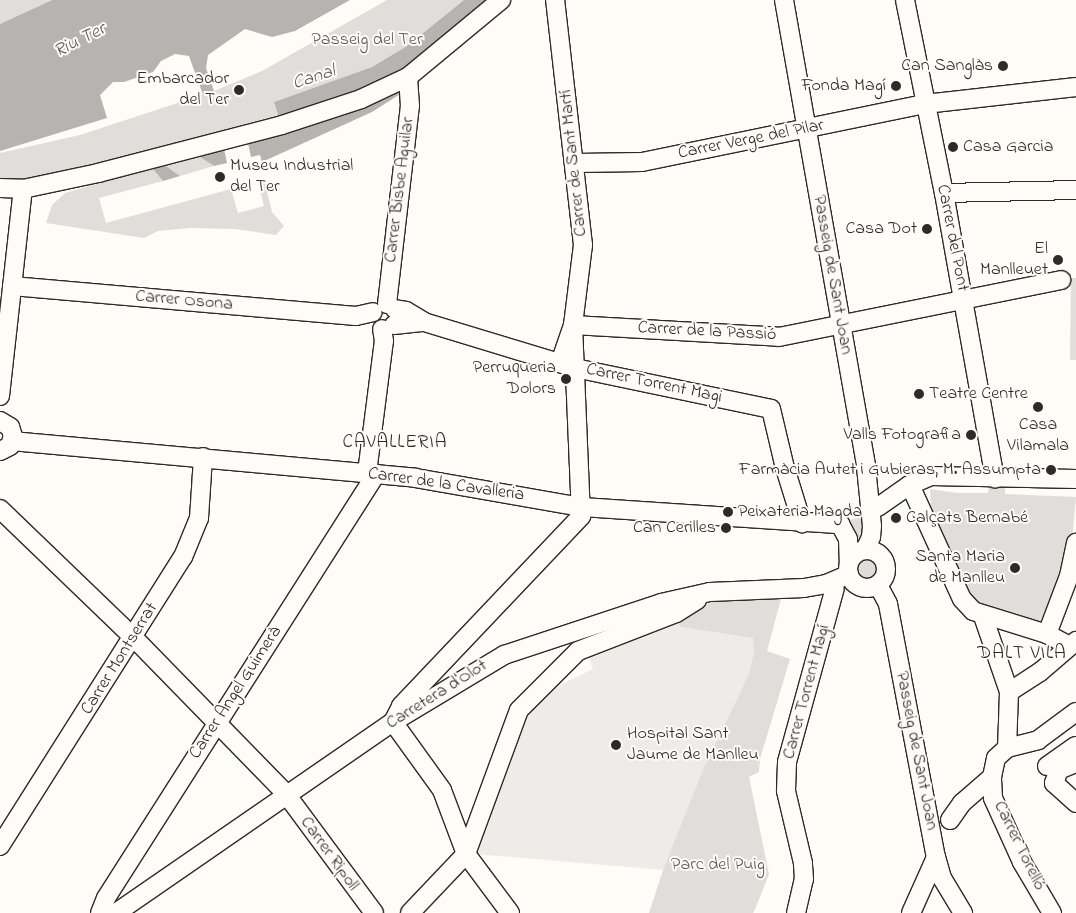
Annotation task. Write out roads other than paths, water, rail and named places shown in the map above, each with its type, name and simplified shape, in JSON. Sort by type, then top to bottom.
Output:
[{"type":"street","points":[[0,188],[23,189],[98,174],[282,125],[361,99],[408,77],[501,0]]},
{"type":"street","name":"Carrer de Sant Martí","points":[[555,0],[576,163],[583,245],[567,365],[582,507]]},
{"type":"street","name":"Passeig de Sant Joan","points":[[784,0],[866,467],[873,552],[887,571],[871,586]]},
{"type":"street","name":"Carrer del Pont","points":[[905,0],[944,193],[995,478]]},
{"type":"street","name":"Carrer Bisbe Aguilar","points":[[371,474],[384,341],[380,317],[410,106],[408,77]]},
{"type":"street","name":"Carrer Verge del Pilar","points":[[576,163],[642,162],[806,130],[925,104],[1076,87]]},
{"type":"street","points":[[0,396],[23,189]]},
{"type":"street","points":[[944,193],[1076,190]]},
{"type":"street","name":"Carrer de la Passió","points":[[573,325],[778,337],[1061,280]]},
{"type":"street","name":"Carrer Osona","points":[[12,286],[380,317]]},
{"type":"street","name":"Carrer Torrent Magi","points":[[380,317],[424,322],[567,365],[771,409],[784,468],[802,523]]},
{"type":"street","points":[[0,420],[10,427],[6,446]]},
{"type":"street","name":"Carrer de la Cavalleria","points":[[6,446],[203,458],[371,474],[472,486],[582,507],[802,523],[840,524],[848,539],[849,568]]},
{"type":"street","name":"Carrer Montserrat","points":[[0,846],[134,638],[194,532],[199,518],[203,458]]},
{"type":"street","name":"Passeig de Sant Joan","points":[[866,467],[878,507],[873,552]]},
{"type":"street","name":"Carrer Angel Guimerà","points":[[105,908],[371,474]]},
{"type":"street","points":[[878,507],[910,485],[931,476],[1076,479]]},
{"type":"street","points":[[910,485],[962,599],[972,611],[1073,643],[1040,672],[1009,692]]},
{"type":"street","points":[[510,913],[466,854],[442,790],[393,722],[400,706],[581,516],[582,507]]},
{"type":"street","name":"Carrer Ripoll","points":[[0,509],[134,638],[216,725],[286,794],[374,913]]},
{"type":"street","points":[[1047,634],[1073,577],[1076,543]]},
{"type":"street","points":[[849,568],[858,552],[873,552]]},
{"type":"street","name":"Passeig de Sant Joan","points":[[849,568],[856,585],[871,586],[888,604],[936,857],[942,878],[963,913]]},
{"type":"street","name":"Carretera d'Olot","points":[[116,913],[393,722],[504,655],[660,603],[710,592],[804,588],[826,584],[849,568]]},
{"type":"street","name":"Carretera d'Olot","points":[[804,588],[815,591],[871,586]]},
{"type":"street","name":"Carrer Torrent Magí","points":[[796,913],[804,879],[803,863],[786,791],[787,762],[835,588]]},
{"type":"street","points":[[410,913],[466,854],[519,710],[578,652],[676,613],[710,592]]},
{"type":"street","points":[[983,616],[1009,692],[1007,748]]},
{"type":"street","points":[[950,820],[962,802],[992,777],[996,758],[1007,748],[1038,740],[1076,712]]},
{"type":"street","points":[[1047,766],[1076,746]]},
{"type":"street","points":[[1076,763],[1059,770],[1054,783],[1076,803]]},
{"type":"street","name":"Carrer Torelló","points":[[992,777],[993,798],[1022,862],[1052,913]]},
{"type":"street","points":[[911,913],[936,857]]},
{"type":"water","name":"Riu Ter","points":[[52,0],[350,0],[295,31],[272,37],[245,29],[208,55],[206,68],[214,91],[203,95],[189,56],[175,54],[161,61],[153,72],[124,82],[113,82],[100,95],[107,118],[0,151],[0,24]]},
{"type":"water","points":[[464,0],[493,0],[419,59],[377,84],[279,118],[274,102],[372,67],[407,46]]},
{"type":"water","points":[[402,86],[405,91],[372,112],[262,162],[260,155],[251,157],[248,143]]},
{"type":"water","points":[[224,149],[227,163],[214,166],[200,157]]},
{"type":"water","points":[[166,166],[180,176],[163,181],[152,168]]},
{"type":"place","name":"Can Sanglàs","points":[[1003,66]]},
{"type":"place","name":"Fonda Magí","points":[[896,86]]},
{"type":"place","name":"Embarcador del Ter","points":[[239,90]]},
{"type":"place","name":"Casa Garcia","points":[[953,147]]},
{"type":"place","name":"Museu Industrial del Ter","points":[[220,177]]},
{"type":"place","name":"Casa Dot","points":[[927,229]]},
{"type":"place","name":"El Manlleuet","points":[[1058,260]]},
{"type":"place","name":"Perruqueria Dolors","points":[[566,379]]},
{"type":"place","name":"Teatre Centre","points":[[919,394]]},
{"type":"place","name":"Casa Vilamala","points":[[1038,407]]},
{"type":"place","name":"Valls Fotografia","points":[[971,435]]},
{"type":"place","name":"Farmàcia Autet i Gubieras, M. Assumpta","points":[[1051,470]]},
{"type":"place","name":"Peixateria Magda","points":[[728,512]]},
{"type":"place","name":"Calçats Bernabé","points":[[896,518]]},
{"type":"place","name":"Can Cerilles","points":[[726,528]]},
{"type":"place","name":"Santa Maria de Manlleu","points":[[1015,568]]},
{"type":"place","name":"Hospital Sant Jaume de Manlleu","points":[[616,745]]},
{"type":"district","name":"CAVALLERIA","points":[[395,443]]},
{"type":"district","name":"DALT VILA","points":[[1022,654]]},
{"type":"park label","name":"Passeig del Ter","points":[[367,40]]},
{"type":"park label","name":"Parc del Puig","points":[[718,865]]},
{"type":"water label","name":"Canal","points":[[314,78]]}]
